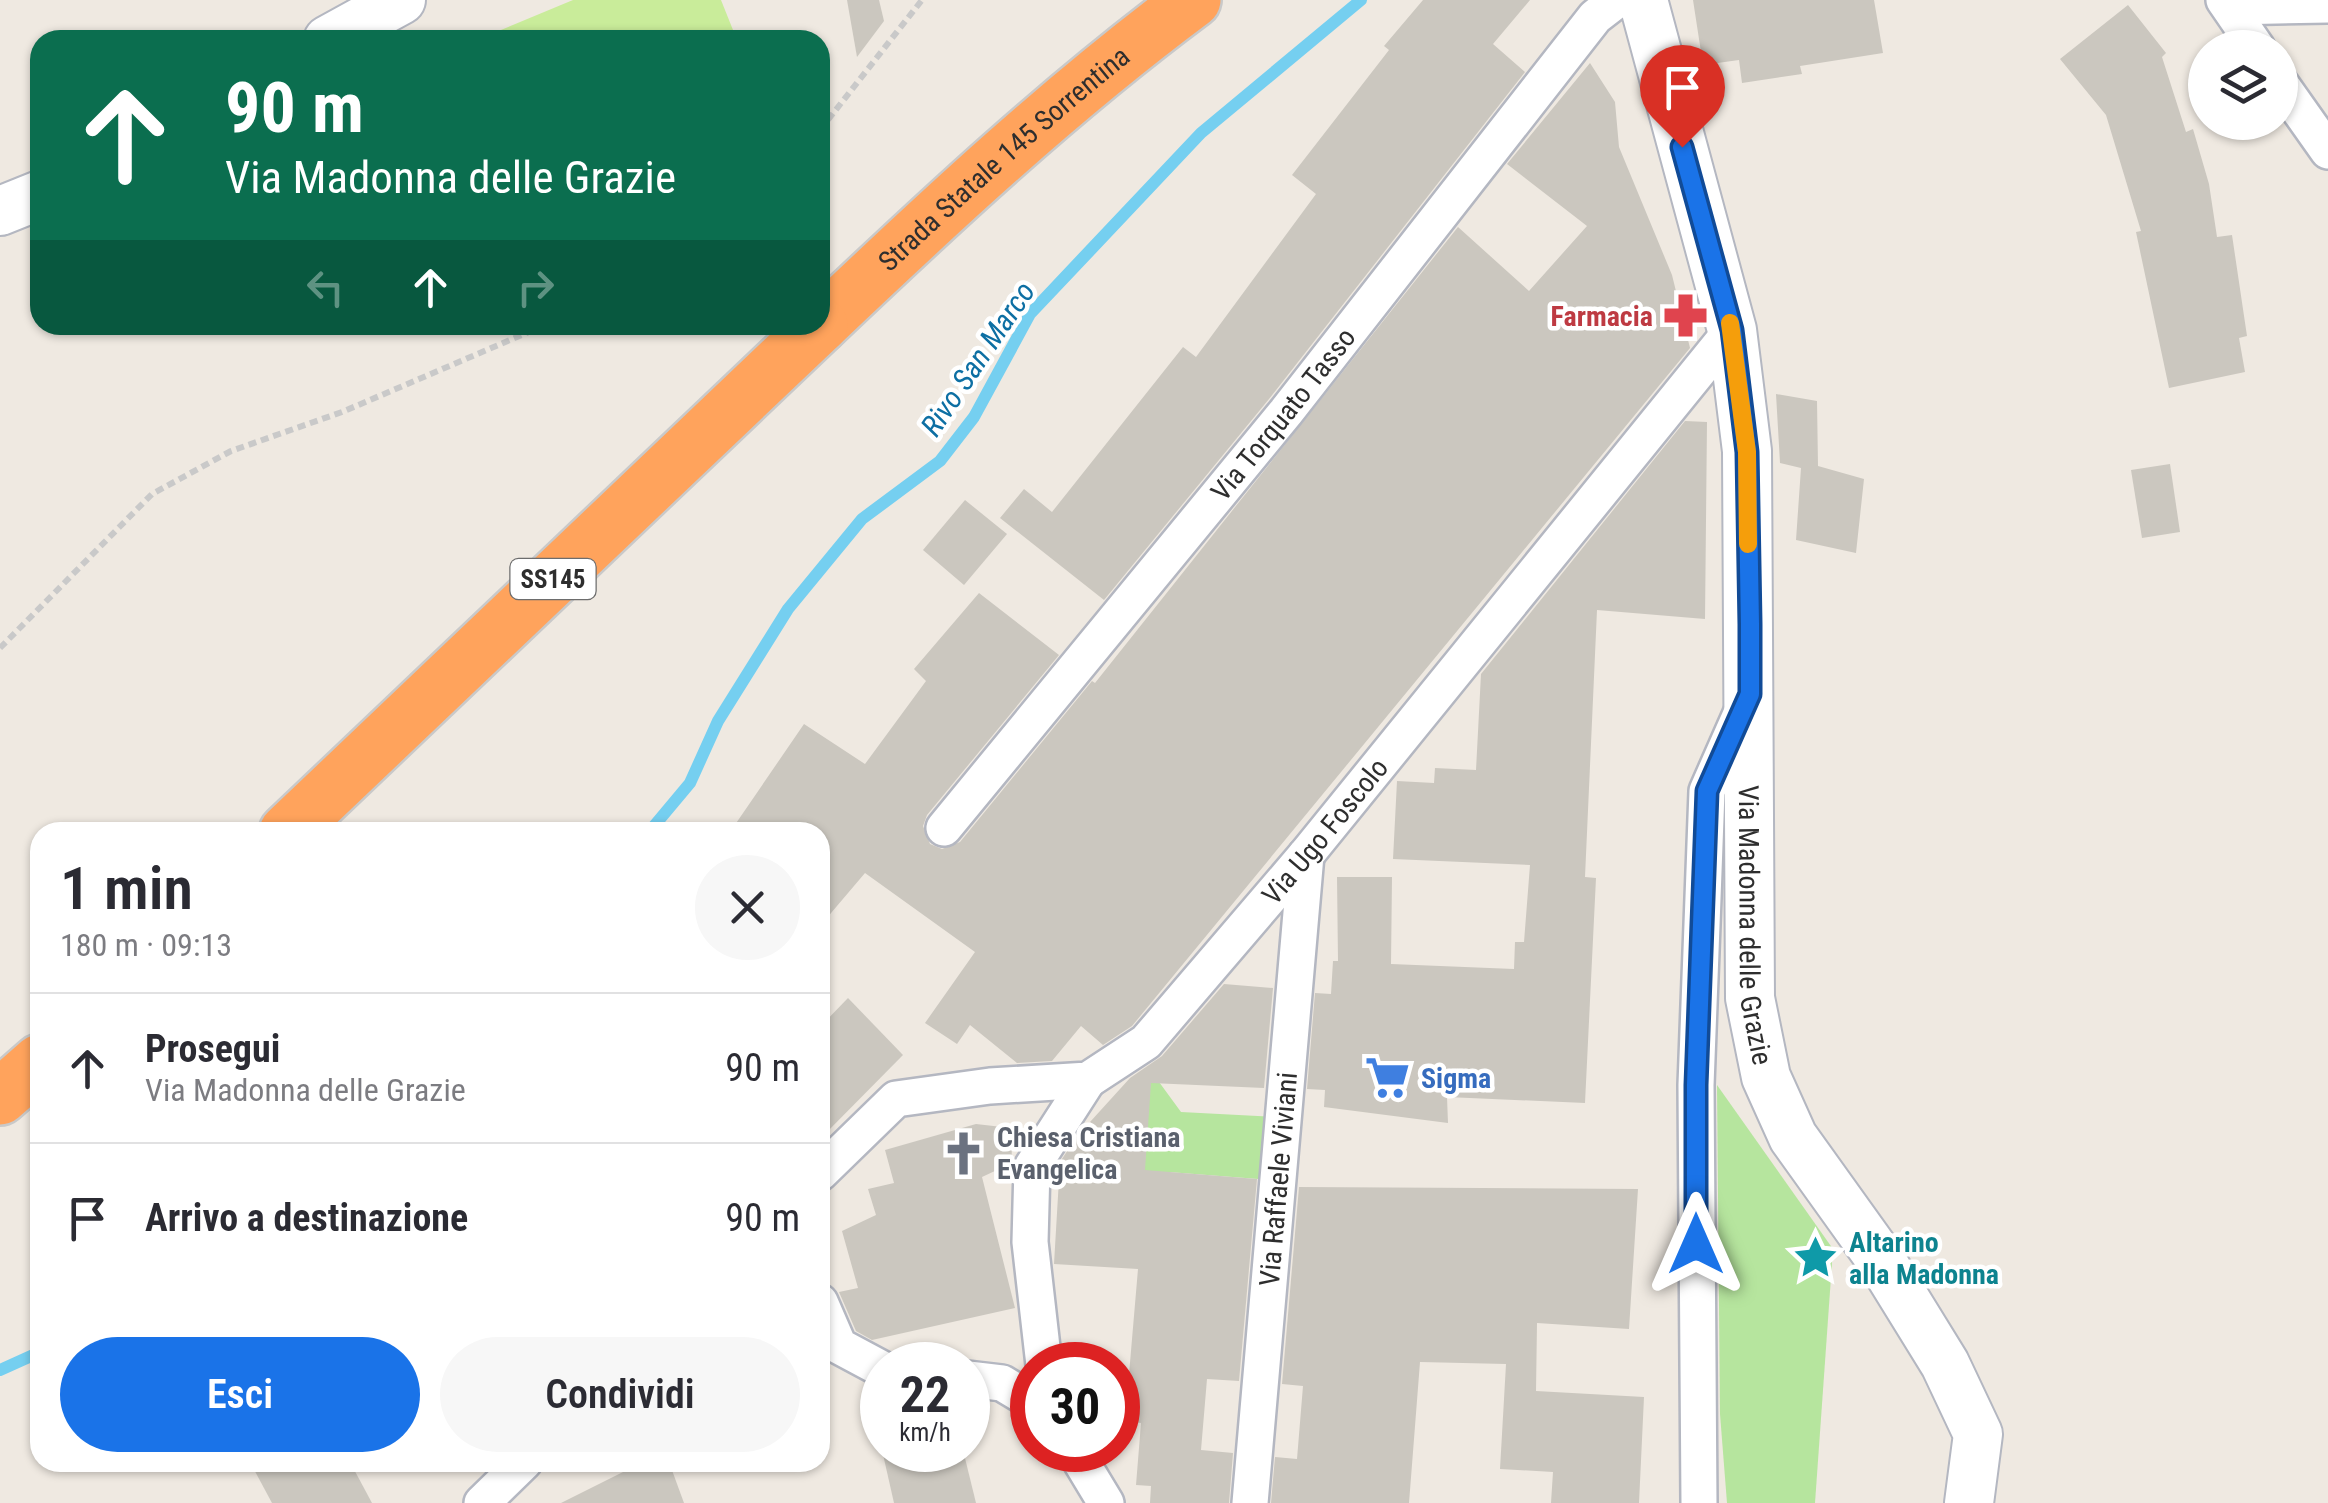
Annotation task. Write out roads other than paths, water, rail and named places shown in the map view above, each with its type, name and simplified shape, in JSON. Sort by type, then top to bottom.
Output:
[{"type":"highway","name":"Strada Statale 145 Sorrentina","points":[[830,316],[975,178],[1105,66],[1193,0]]},
{"type":"highway","name":"Strada Statale 145 Sorrentina","points":[[297,822],[809,335]]},
{"type":"highway","points":[[0,1097],[30,1071]]},
{"type":"main road","points":[[346,30],[401,0]]},
{"type":"main road","name":"Via Madonna delle Grazie","points":[[1642,0],[1732,330],[1747,452],[1750,998],[1766,1076],[1793,1137],[1879,1256],[1953,1382],[1978,1434],[1970,1503]]},
{"type":"main road","points":[[0,211],[30,199]]},
{"type":"street","name":"Via Torquato Tasso","points":[[944,828],[1286,412],[1595,17],[1617,0]]},
{"type":"street","points":[[2228,4],[2328,6]]},
{"type":"street","points":[[2228,4],[2245,30]]},
{"type":"street","points":[[2298,108],[2328,151]]},
{"type":"street","name":"Via Ugo Foscolo","points":[[830,1163],[896,1099],[990,1086],[1088,1080],[1146,1042],[1306,855],[1732,330]]},
{"type":"street","points":[[1699,1503],[1696,1085],[1707,791],[1750,694]]},
{"type":"street","name":"Via Raffaele Viviani","points":[[1250,1503],[1306,855]]},
{"type":"street","points":[[1041,1342],[1030,1242],[1032,1168],[1088,1080]]},
{"type":"street","points":[[830,1325],[839,1346],[860,1357]]},
{"type":"street","points":[[482,1503],[514,1472]]},
{"type":"street","points":[[1087,1472],[1106,1503]]},
{"type":"waterway","name":"Rivo San Marco","points":[[657,822],[690,783],[718,721],[788,609],[862,519],[940,461],[974,417],[1030,314],[1201,133],[1361,0]]},
{"type":"waterway","name":"Rivo San Marco","points":[[0,1370],[30,1356]]},
{"type":"place","name":"Farmacia","points":[[1686,316]]},
{"type":"place","name":"Sigma","points":[[1388,1078]]},
{"type":"place","name":"Chiesa Cristiana Evangelica","points":[[964,1153]]},
{"type":"place","name":"Altarino alla Madonna","points":[[1816,1258]]}]
